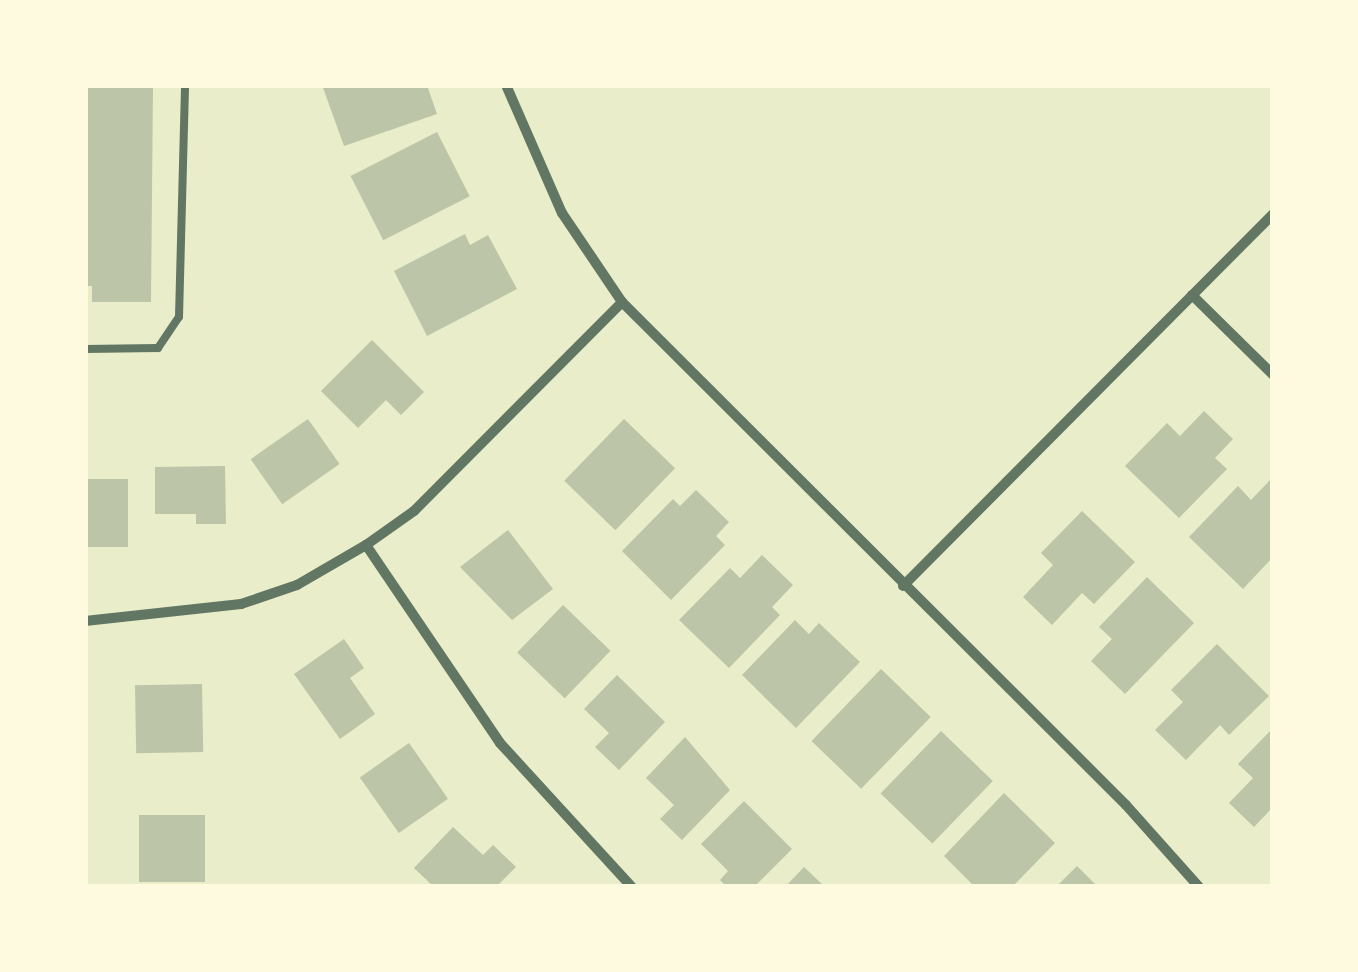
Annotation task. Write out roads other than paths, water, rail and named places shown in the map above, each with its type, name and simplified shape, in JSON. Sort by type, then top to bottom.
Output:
[{"type":"street","points":[[506,85],[562,213],[622,302],[1126,805],[1199,887]]},
{"type":"street","points":[[904,586],[1273,214]]},
{"type":"street","points":[[1192,295],[1273,375]]},
{"type":"street","points":[[85,621],[174,616],[241,604],[296,585],[366,545],[414,510],[622,302]]},
{"type":"street","points":[[366,545],[500,743],[632,887]]},
{"type":"lane","points":[[85,349],[158,348],[179,318],[186,85]]}]
